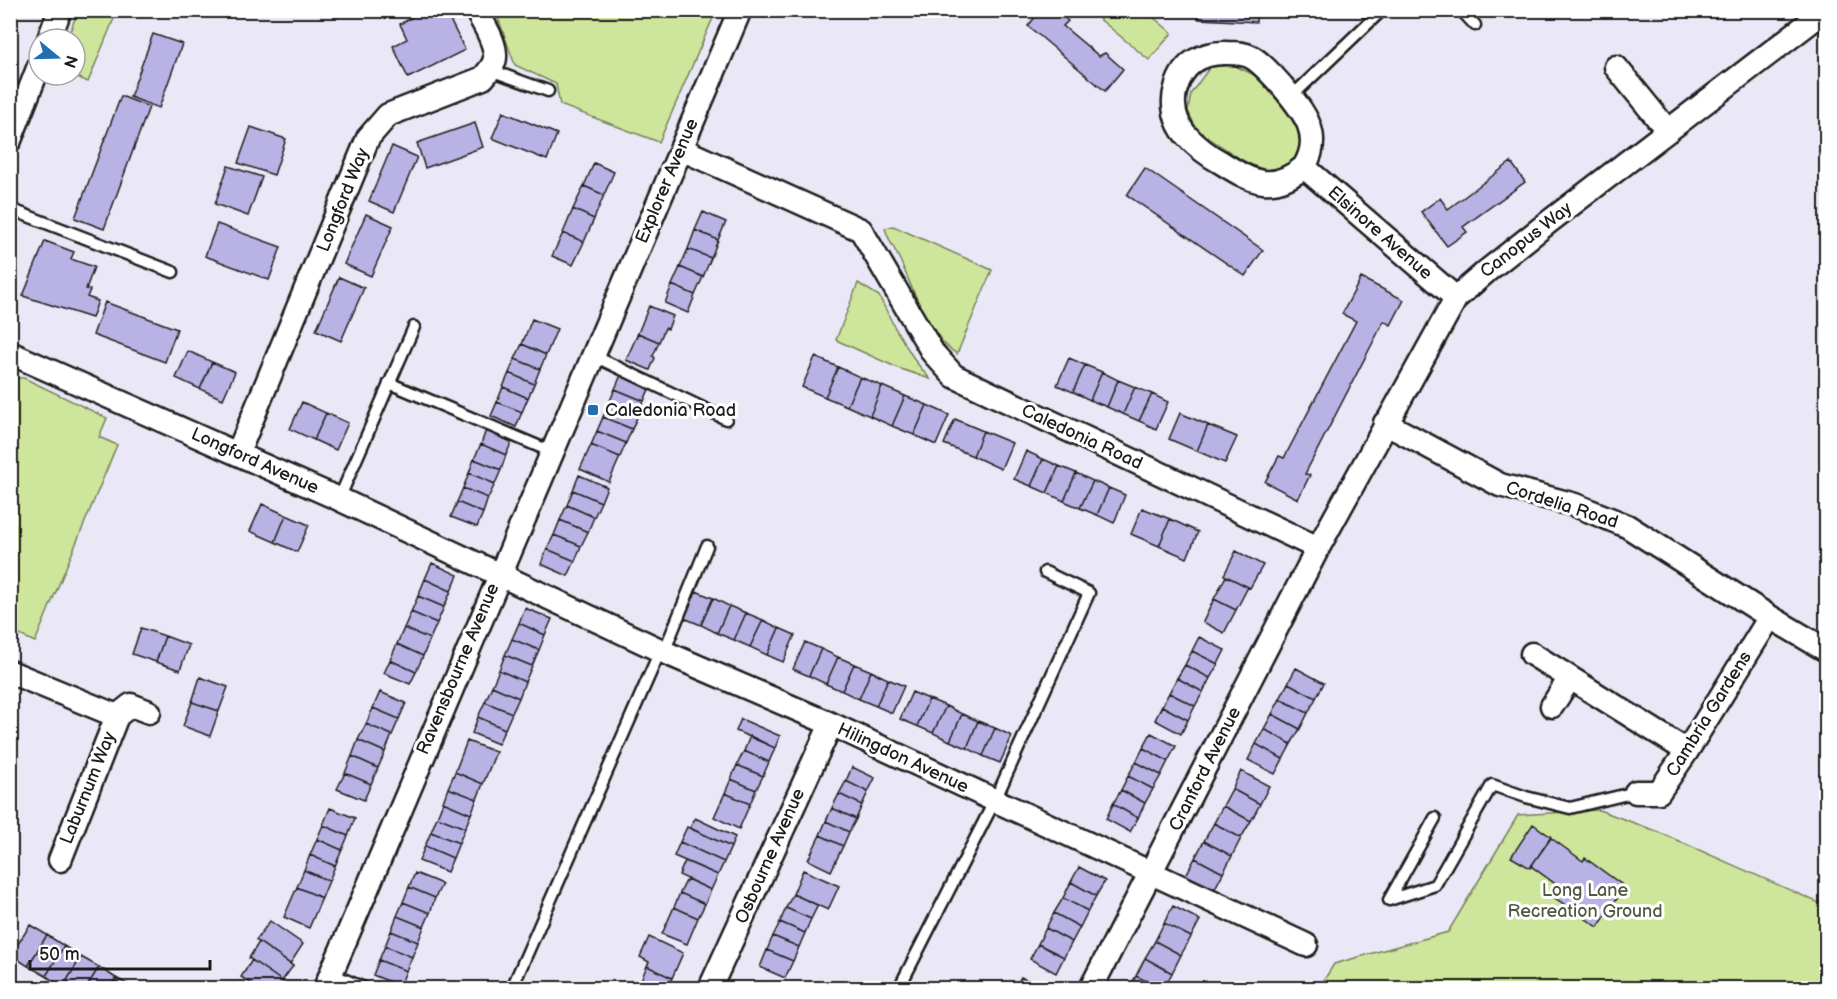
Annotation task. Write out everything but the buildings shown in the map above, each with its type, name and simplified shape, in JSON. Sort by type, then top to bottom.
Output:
[{"type":"street","points":[[54,27],[60,10]]},
{"type":"street","points":[[476,10],[493,45],[495,58],[490,70]]},
{"type":"street","name":"Explorer Avenue","points":[[595,354],[740,10]]},
{"type":"street","name":"Canopus Way","points":[[1318,548],[1456,298],[1505,256],[1826,10]]},
{"type":"street","points":[[1217,53],[1243,54],[1253,58],[1274,77],[1305,114],[1311,134],[1311,152],[1304,167],[1295,174],[1274,182],[1255,182],[1212,157],[1188,138],[1177,121],[1175,91],[1179,78],[1197,58],[1217,53]]},
{"type":"street","points":[[1616,67],[1668,131]]},
{"type":"street","name":"Longford Way","points":[[238,453],[368,138],[388,114],[483,78],[490,70]]},
{"type":"street","points":[[10,140],[31,87]]},
{"type":"street","name":"Caledonia Road","points":[[681,149],[861,230],[933,353],[954,376],[1318,548]]},
{"type":"street","name":"Elsinore Avenue","points":[[1304,167],[1456,298]]},
{"type":"street","name":"Longford Avenue","points":[[10,353],[238,453],[498,574]]},
{"type":"street","name":"Ravensbourne Avenue","points":[[329,981],[498,574],[595,354]]},
{"type":"street","name":"Cordelia Road","points":[[1386,423],[1500,485],[1575,505],[1627,526],[1770,617],[1827,650]]},
{"type":"street","name":"Cranford Avenue","points":[[1091,988],[1318,548]]},
{"type":"street","name":"Hilingdon Avenue","points":[[498,574],[662,651],[831,724],[1306,945]]},
{"type":"street","name":"Cambria Gardens","points":[[1636,792],[1659,792],[1770,617]]},
{"type":"street","points":[[1532,654],[1687,751]]},
{"type":"street","name":"Laburnum Way","points":[[10,672],[117,716]]},
{"type":"street","points":[[1552,706],[1570,678]]},
{"type":"street","name":"Laburnum Way","points":[[60,860],[117,716],[131,705],[149,712]]},
{"type":"street","name":"Osbourne Avenue","points":[[710,988],[831,724]]},
{"type":"lane","points":[[1292,97],[1382,10]]},
{"type":"lane","points":[[1461,10],[1475,25]]},
{"type":"lane","points":[[490,70],[548,91]]},
{"type":"lane","points":[[10,209],[173,272]]},
{"type":"lane","points":[[339,499],[414,327]]},
{"type":"lane","points":[[595,354],[726,419]]},
{"type":"lane","points":[[389,382],[552,452]]},
{"type":"lane","points":[[513,988],[707,546]]},
{"type":"lane","points":[[899,988],[995,800],[1089,593],[1045,572]]},
{"type":"lane","points":[[1435,818],[1389,900],[1435,885],[1492,785],[1526,797],[1570,808],[1636,792]]},
{"type":"lane","points":[[329,981],[364,988]]},
{"type":"green space","points":[[499,10],[716,11],[659,142],[560,105],[556,84],[515,65],[497,15]]},
{"type":"green space","points":[[78,11],[125,11],[115,16],[88,82],[87,27],[72,27]]},
{"type":"green space","points":[[1090,11],[1146,11],[1172,33],[1149,60]]},
{"type":"green space","points":[[1233,65],[1261,78],[1291,110],[1303,141],[1297,165],[1280,173],[1260,172],[1197,130],[1188,111],[1191,93],[1210,67]]},
{"type":"green space","points":[[893,226],[992,270],[957,354],[938,336],[922,311],[886,232],[885,228]]},
{"type":"green space","points":[[858,283],[879,296],[895,328],[916,362],[930,379],[898,368],[836,340]]},
{"type":"green space","points":[[11,378],[24,378],[107,418],[99,437],[117,445],[35,642],[11,631]]},
{"type":"green space","name":"Long Lane Recreation Ground","points":[[1599,810],[1656,831],[1826,906],[1826,988],[1319,988],[1334,964],[1448,932],[1518,815]]},
{"type":"place","name":"Caledonia Road","points":[[593,410]]}]
